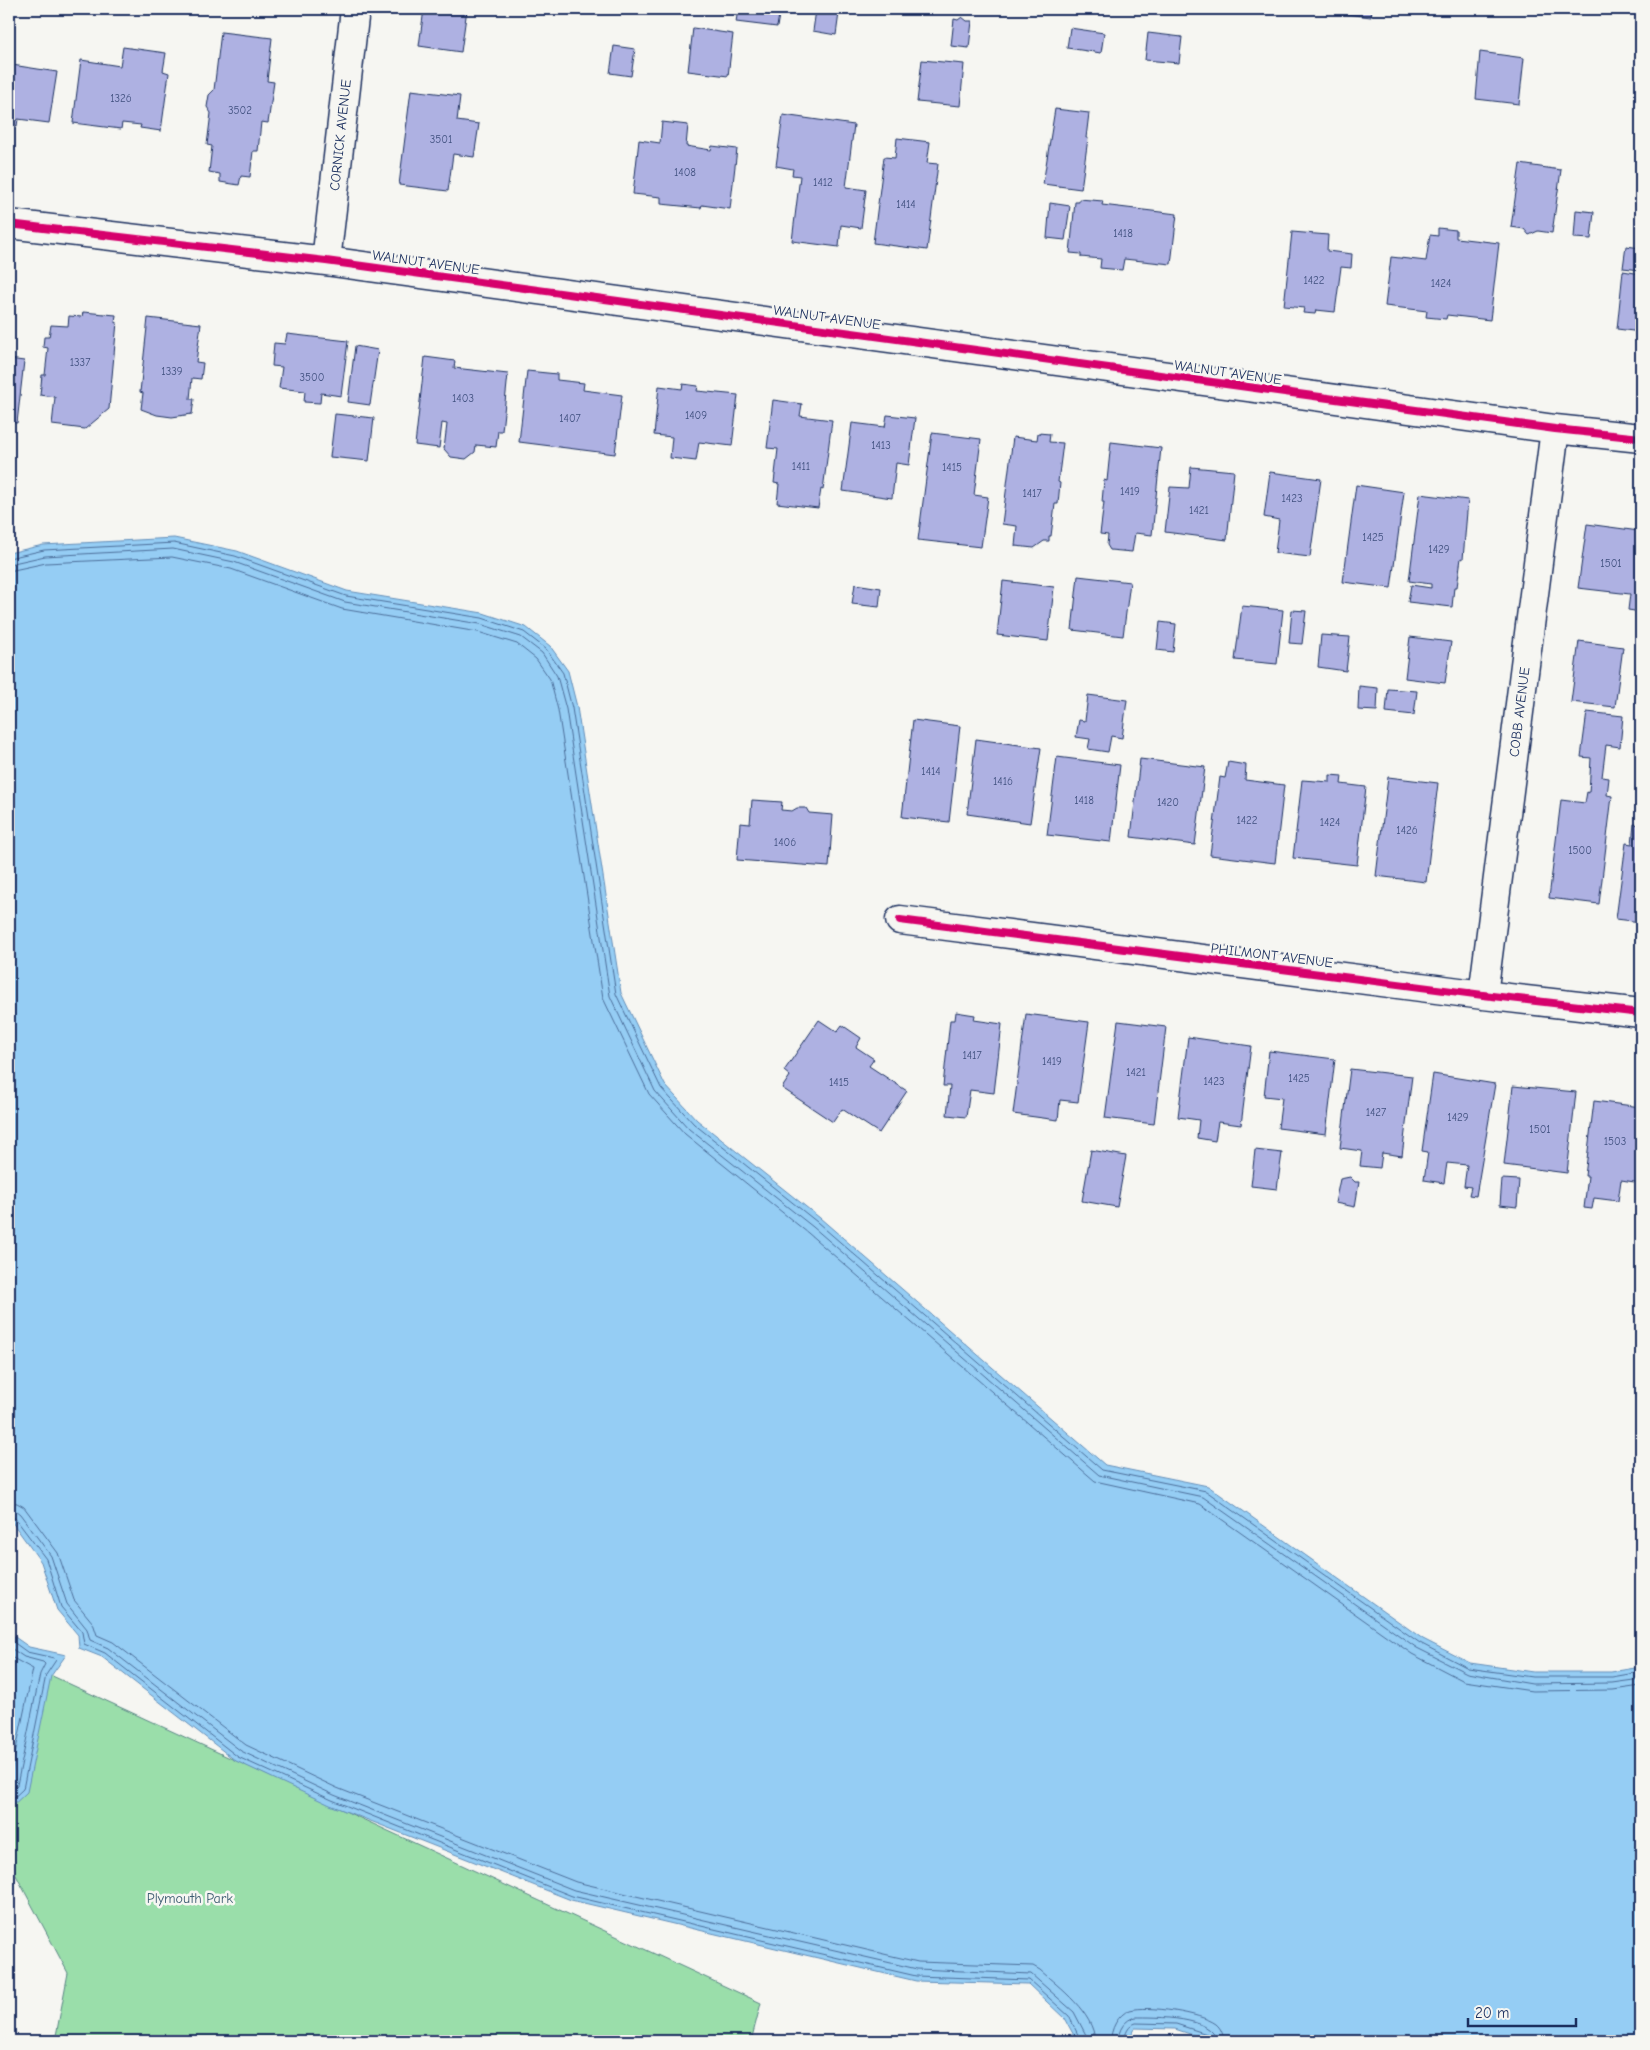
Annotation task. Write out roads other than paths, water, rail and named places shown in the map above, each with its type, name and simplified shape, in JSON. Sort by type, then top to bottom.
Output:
[{"type":"street","name":"CORNICK AVENUE","points":[[326,261],[355,9]]},
{"type":"street","name":"WALNUT AVENUE","points":[[9,224],[326,261],[1555,429],[1641,438]]},
{"type":"street","name":"COBB AVENUE","points":[[1483,995],[1555,429]]},
{"type":"street","name":"PHILMONT AVENUE","points":[[900,920],[1483,995],[1641,1013]]},
{"type":"water","points":[[174,538],[237,551],[347,591],[483,613],[526,627],[550,646],[568,671],[577,707],[621,993],[665,1085],[697,1120],[820,1218],[1105,1465],[1208,1486],[1423,1639],[1470,1663],[1533,1672],[1611,1672],[1641,1667],[1641,2041],[1211,2041],[1175,2029],[1135,2028],[1129,2038],[1130,2041],[1077,2041],[1065,2019],[1028,1984],[916,1981],[571,1900],[330,1805],[236,1761],[102,1657],[79,1648],[78,1635],[57,1610],[41,1562],[9,1518],[9,553],[43,545]]},
{"type":"water","points":[[9,1633],[29,1647],[66,1655],[51,1676],[27,1792],[9,1809]]},
{"type":"park label","name":"Plymouth Park","points":[[190,1898]]}]
